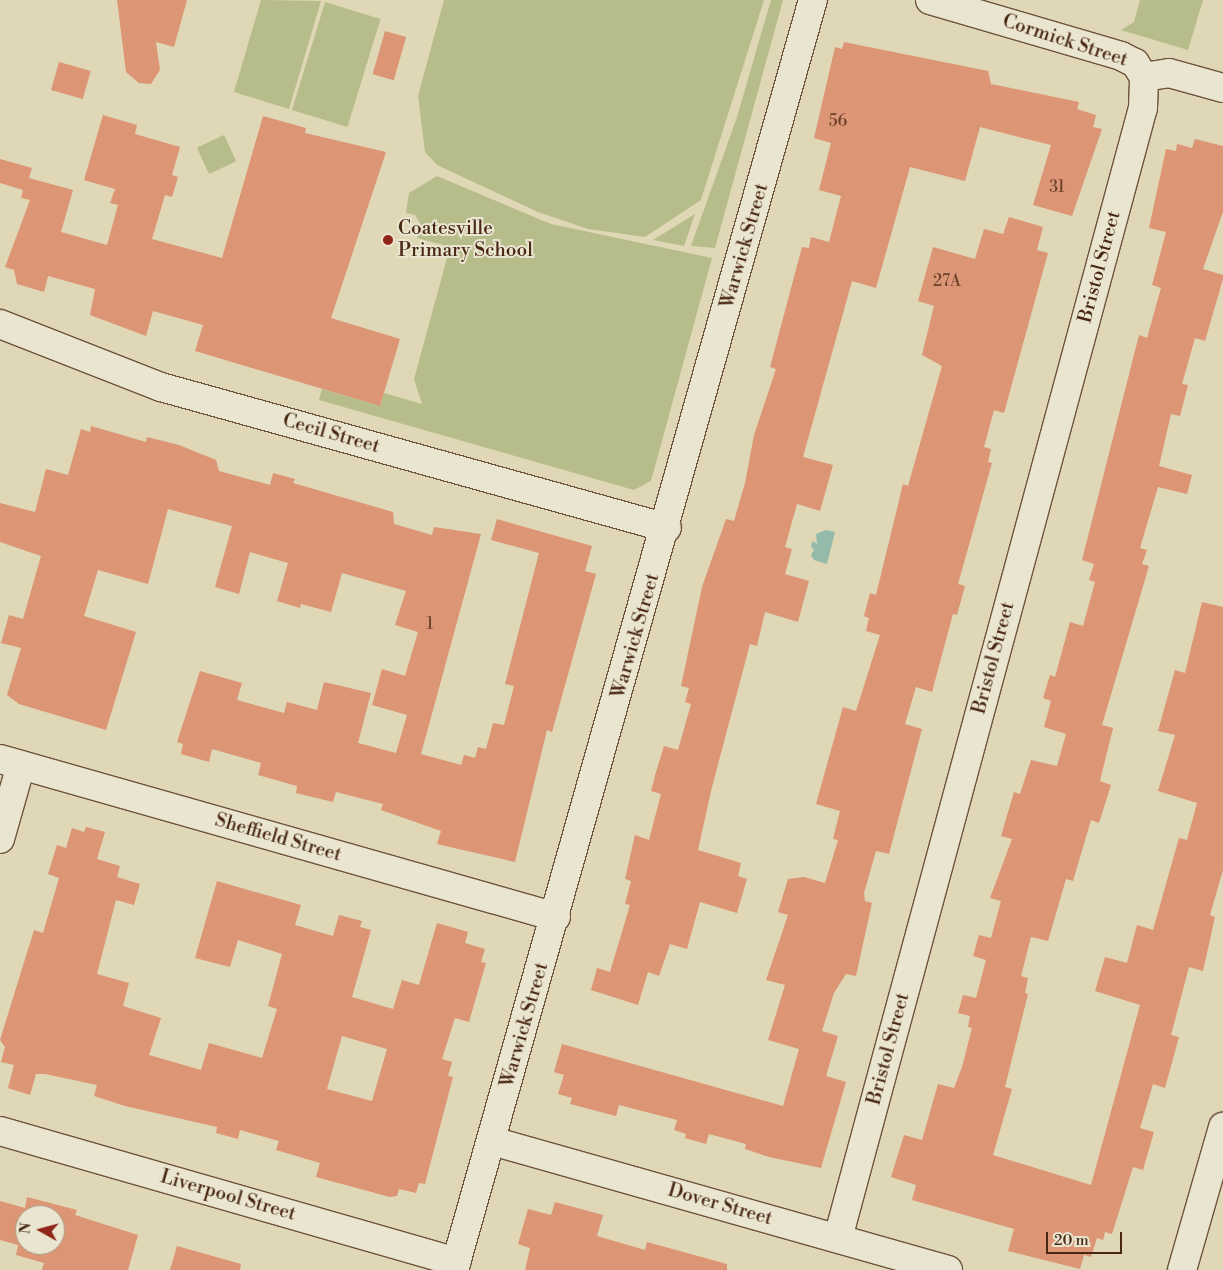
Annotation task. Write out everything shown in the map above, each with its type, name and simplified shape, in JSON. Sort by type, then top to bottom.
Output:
[{"type":"street","name":"Warwick Street","points":[[455,1266],[667,528],[813,0]]},
{"type":"street","name":"Cormick Street","points":[[930,0],[1121,56],[1135,63],[1144,77],[1169,73],[1223,88]]},
{"type":"street","name":"Bristol Street","points":[[838,1238],[1142,108],[1144,77]]},
{"type":"street","name":"Cecil Street","points":[[0,324],[161,387],[667,528]]},
{"type":"street","name":"Sheffield Street","points":[[11,762],[556,917]]},
{"type":"street","points":[[0,839],[11,762]]},
{"type":"street","points":[[1182,1270],[1223,1127]]},
{"type":"street","name":"Liverpool Street","points":[[0,1131],[455,1266]]},
{"type":"street","name":"Dover Street","points":[[492,1141],[948,1270]]},
{"type":"shaded area","points":[[261,0],[321,1],[289,109],[234,92]]},
{"type":"shaded area","points":[[444,0],[764,0],[701,200],[645,237],[588,229],[538,212],[437,165],[425,152],[418,96]]},
{"type":"shaded area","points":[[771,0],[783,0],[715,248],[691,246],[737,117]]},
{"type":"shaded area","points":[[1140,0],[1203,0],[1188,50],[1121,30],[1134,22]]},
{"type":"shaded area","points":[[325,2],[380,19],[347,127],[292,110]]},
{"type":"shaded area","points":[[224,135],[236,161],[209,174],[197,148]]},
{"type":"shaded area","points":[[437,176],[551,224],[712,258],[651,481],[634,490],[319,400],[322,389],[380,406],[384,393],[422,404],[414,379],[450,247],[417,238],[420,223],[415,215],[406,213],[409,193]]},
{"type":"shaded area","points":[[695,214],[684,246],[653,240]]},
{"type":"shaded area","points":[[826,530],[835,532],[827,564],[814,560],[811,555],[816,547],[813,550],[811,545],[813,541],[817,544],[816,534]]},
{"type":"building","points":[[117,0],[187,0],[174,47],[156,42],[160,70],[151,84],[139,83],[126,72]]},
{"type":"building","points":[[385,31],[406,37],[394,80],[373,74]]},
{"type":"building","points":[[844,42],[988,71],[991,84],[1079,102],[1077,109],[1096,115],[1093,127],[1102,129],[1072,216],[1033,205],[1051,145],[980,127],[965,181],[910,167],[876,288],[852,281],[803,457],[833,465],[820,511],[797,504],[785,547],[792,549],[785,574],[809,581],[798,622],[765,612],[757,646],[750,644],[712,787],[698,850],[741,863],[738,876],[747,879],[737,913],[700,902],[687,949],[670,944],[659,976],[648,972],[638,1005],[591,990],[597,968],[610,972],[630,905],[625,904],[631,881],[625,879],[635,835],[649,840],[661,794],[651,791],[664,746],[678,750],[691,704],[685,702],[689,688],[681,686],[702,587],[726,519],[734,521],[745,483],[754,435],[776,369],[770,367],[802,247],[809,248],[811,237],[829,242],[841,196],[819,190],[831,143],[814,138],[835,47],[842,49]]},
{"type":"building","points":[[59,62],[91,71],[83,99],[51,90]]},
{"type":"building","points":[[103,115],[137,125],[135,134],[180,147],[172,175],[178,177],[172,197],[165,195],[152,239],[222,258],[263,116],[306,128],[305,133],[386,152],[331,318],[400,339],[380,406],[195,351],[203,325],[153,311],[146,336],[90,315],[95,289],[48,276],[44,292],[17,284],[14,270],[5,267],[30,200],[21,198],[23,190],[0,183],[0,159],[32,168],[29,178],[73,190],[61,232],[107,245],[118,205],[110,203],[115,189],[84,180]]},
{"type":"building","points":[[1195,139],[1223,146],[1223,212],[1203,269],[1223,275],[1223,279],[1205,341],[1195,338],[1182,384],[1188,385],[1180,416],[1171,414],[1159,466],[1192,475],[1187,494],[1158,487],[1140,548],[1147,550],[1142,564],[1149,566],[1102,725],[1113,728],[1100,781],[1111,785],[1099,823],[1091,820],[1073,881],[1066,879],[1048,941],[1031,937],[1021,976],[1028,978],[1025,993],[1028,994],[1005,1087],[1012,1089],[993,1155],[1091,1185],[1140,1005],[1095,991],[1105,957],[1127,963],[1137,925],[1153,930],[1179,838],[1187,840],[1197,803],[1158,791],[1175,735],[1158,731],[1175,670],[1185,673],[1202,602],[1223,607],[1223,870],[1210,915],[1215,917],[1203,971],[1189,967],[1171,1035],[1179,1037],[1165,1088],[1153,1084],[1140,1128],[1154,1132],[1143,1170],[1133,1167],[1112,1234],[1105,1232],[1103,1240],[1097,1238],[1091,1257],[1084,1255],[1080,1269],[1008,1251],[1014,1229],[912,1200],[916,1185],[891,1177],[904,1135],[922,1140],[938,1084],[954,1088],[962,1067],[972,1028],[968,1027],[970,1016],[958,1013],[963,995],[976,998],[986,960],[973,956],[979,935],[991,938],[1001,901],[990,898],[1012,839],[1001,836],[1014,792],[1020,794],[1031,760],[1057,766],[1066,734],[1044,727],[1051,701],[1043,698],[1050,675],[1055,677],[1070,622],[1083,626],[1095,582],[1089,580],[1094,564],[1082,560],[1139,335],[1147,338],[1161,288],[1152,285],[1166,232],[1149,228],[1166,149],[1176,151],[1177,144],[1192,148]]},
{"type":"building","points":[[1009,217],[1043,227],[1037,250],[1048,253],[1004,413],[994,410],[984,447],[991,449],[988,462],[992,463],[958,584],[965,586],[957,615],[953,614],[932,692],[916,687],[905,724],[922,729],[889,854],[876,851],[864,893],[865,901],[872,903],[856,976],[846,974],[834,993],[822,1031],[838,1036],[826,1076],[846,1082],[821,1168],[769,1157],[745,1149],[746,1144],[709,1134],[706,1144],[685,1138],[686,1134],[674,1130],[677,1120],[619,1105],[616,1116],[570,1104],[572,1098],[558,1094],[564,1075],[554,1072],[562,1044],[783,1106],[799,1049],[768,1040],[785,985],[766,980],[788,915],[778,912],[788,879],[804,877],[825,883],[838,840],[833,839],[840,811],[816,804],[843,707],[856,711],[880,635],[866,631],[869,618],[864,616],[870,593],[876,595],[903,484],[908,486],[942,366],[922,355],[934,306],[918,301],[933,247],[975,259],[984,229],[1003,234]]},
{"type":"building","points":[[91,426],[146,442],[147,437],[179,445],[216,460],[219,471],[270,485],[273,473],[295,479],[293,483],[393,512],[394,524],[432,535],[434,527],[481,534],[421,754],[461,765],[464,755],[475,758],[478,747],[486,749],[493,723],[504,725],[514,686],[505,684],[539,553],[491,540],[497,519],[592,546],[585,571],[596,574],[552,732],[547,730],[515,862],[437,844],[441,831],[381,810],[383,804],[336,792],[333,802],[296,793],[297,786],[258,775],[261,763],[212,749],[209,762],[181,754],[183,744],[177,742],[200,671],[242,683],[237,700],[284,713],[287,702],[317,710],[324,682],[371,693],[358,743],[396,753],[407,715],[372,705],[382,669],[405,676],[418,632],[395,625],[406,591],[342,573],[331,612],[301,604],[300,608],[277,601],[288,563],[250,552],[239,594],[215,587],[232,526],[168,509],[148,584],[98,570],[84,616],[136,632],[106,730],[19,704],[7,695],[21,648],[1,643],[9,615],[23,619],[41,556],[0,542],[0,503],[35,512],[46,469],[68,475],[81,429],[90,432]]},
{"type":"building","points":[[86,827],[105,832],[97,859],[120,866],[117,877],[140,884],[134,905],[116,900],[97,974],[129,983],[123,1006],[161,1018],[149,1055],[201,1070],[209,1043],[262,1058],[277,1009],[268,1006],[282,954],[238,940],[230,967],[195,958],[217,881],[301,905],[295,925],[333,936],[339,915],[362,921],[360,927],[371,930],[352,997],[393,1009],[402,980],[419,985],[437,923],[468,932],[465,943],[485,949],[481,962],[486,963],[469,1022],[455,1018],[442,1059],[452,1062],[448,1076],[453,1077],[425,1184],[419,1183],[416,1193],[399,1189],[397,1196],[390,1197],[316,1177],[320,1163],[276,1150],[279,1141],[240,1130],[238,1139],[216,1133],[217,1127],[125,1106],[94,1096],[97,1085],[45,1074],[36,1074],[30,1095],[8,1088],[14,1065],[1,1062],[5,1047],[0,1040],[34,930],[43,933],[59,878],[48,874],[57,845],[66,848],[72,828],[84,832]],"holes":[[[342,1036],[387,1049],[372,1101],[327,1089]]]},
{"type":"building","points":[[27,1197],[58,1205],[26,1205]]},
{"type":"building","points":[[0,1201],[15,1205],[15,1244],[0,1240]]},
{"type":"building","points":[[555,1202],[603,1215],[597,1236],[645,1250],[647,1242],[727,1264],[727,1270],[525,1270],[530,1248],[518,1244],[528,1209],[551,1215]]},
{"type":"building","points":[[65,1207],[77,1210],[75,1215],[138,1235],[128,1270],[42,1270],[44,1263],[16,1255],[65,1255]]},
{"type":"building","points":[[177,1246],[241,1264],[240,1270],[170,1270]]},
{"type":"place","name":"Coatesville Primary School","points":[[388,240]]}]
